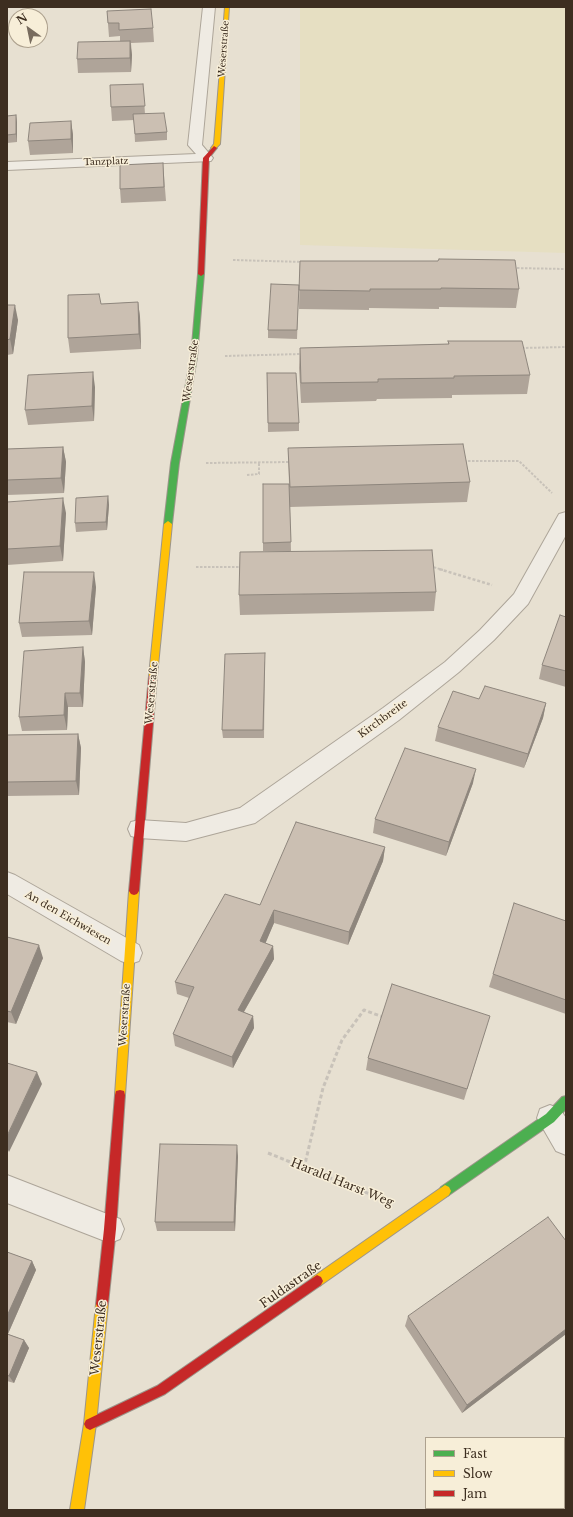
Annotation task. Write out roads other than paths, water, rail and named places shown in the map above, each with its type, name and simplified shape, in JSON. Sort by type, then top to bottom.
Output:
[{"type":"street","name":"Weserstraße","points":[[206,158],[195,145],[209,7]]},
{"type":"street","name":"Weserstraße","points":[[90,1424],[110,1229],[139,828],[164,567],[175,463],[194,357],[202,259],[206,158],[217,144],[227,7]]},
{"type":"street","name":"Tanzplatz","points":[[7,166],[206,158]]},
{"type":"street","name":"Kirchbreite","points":[[139,828],[186,832],[247,816],[391,714],[452,666],[487,635],[521,599],[566,518]]},
{"type":"street","name":"An den Eichwiesen","points":[[7,882],[130,953]]},
{"type":"street","points":[[558,1110],[566,1142]]},
{"type":"street","name":"Fuldastraße","points":[[90,1424],[161,1390],[416,1212],[558,1110]]},
{"type":"street","points":[[7,1190],[110,1229]]},
{"type":"street","points":[[77,1510],[90,1424]]}]
